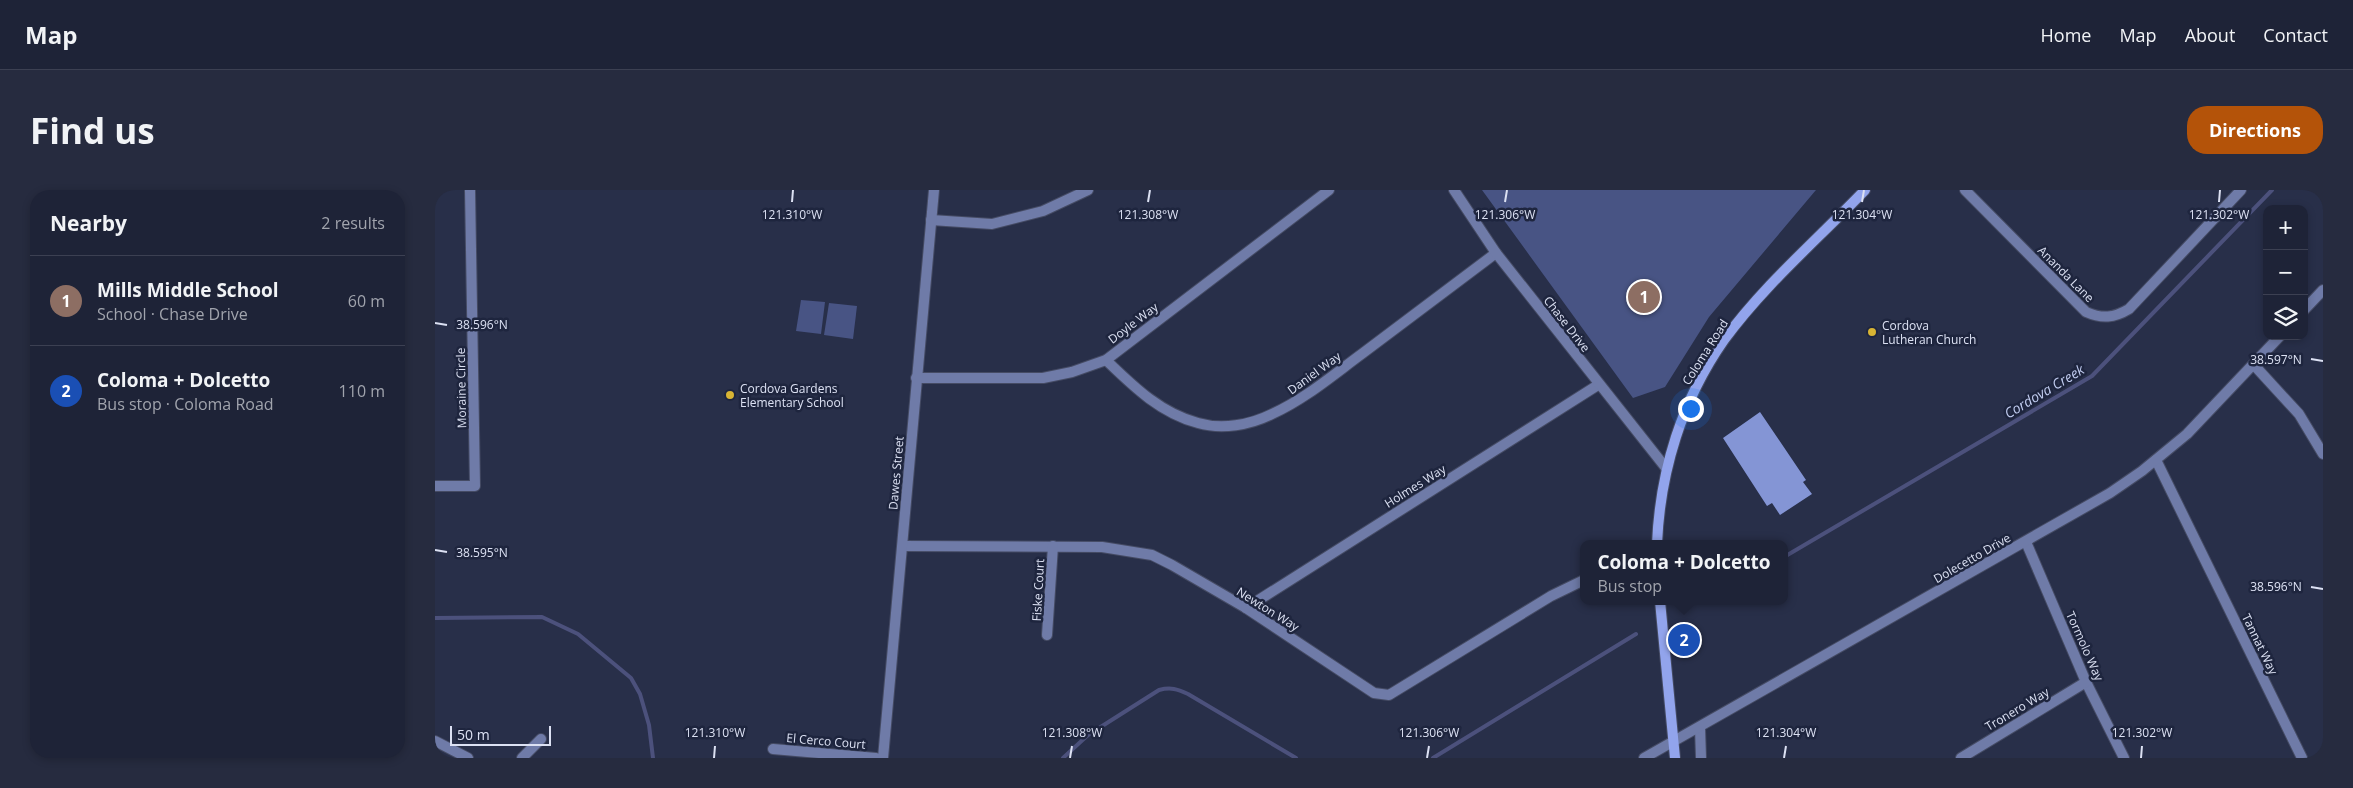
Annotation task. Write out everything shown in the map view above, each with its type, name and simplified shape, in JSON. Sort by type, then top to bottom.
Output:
[{"type":"main road","name":"Coloma Road","points":[[1657,540],[1666,468],[1677,431],[1692,395],[1725,340],[1757,301],[1865,190]]},
{"type":"main road","points":[[1660,605],[1675,758]]},
{"type":"street","name":"Moraine Circle","points":[[435,486],[475,486],[470,190]]},
{"type":"street","name":"Dawes Street","points":[[883,758],[934,190]]},
{"type":"street","points":[[931,220],[993,224],[1043,211],[1088,190]]},
{"type":"street","name":"Doyle Way","points":[[916,378],[1043,378],[1072,372],[1106,360],[1329,190]]},
{"type":"street","name":"Chase Drive","points":[[1454,190],[1496,253],[1666,468]]},
{"type":"street","name":"Ananda Lane","points":[[1965,190],[2086,312],[2106,318],[2129,310],[2241,190]]},
{"type":"street","name":"Daniel Way","points":[[1106,360],[1158,406],[1199,424],[1238,426],[1257,420],[1297,402],[1496,253]]},
{"type":"street","points":[[2308,306],[2323,290]]},
{"type":"street","name":"Dolecetto Drive","points":[[1644,758],[1700,728],[2110,493],[2156,460],[2187,434],[2276,340]]},
{"type":"street","points":[[2254,365],[2299,414],[2323,454]]},
{"type":"street","name":"Holmes Way","points":[[1246,608],[1599,385]]},
{"type":"street","name":"Tannat Way","points":[[2156,460],[2302,758]]},
{"type":"street","name":"Tormolo Way","points":[[2026,542],[2086,682],[2124,758]]},
{"type":"street","name":"Newton Way","points":[[903,546],[1102,547],[1152,555],[1172,564],[1246,608],[1374,693],[1389,695],[1551,596],[1580,582]]},
{"type":"street","name":"Fiske Court","points":[[1047,635],[1053,546]]},
{"type":"street","name":"Tronero Way","points":[[1961,758],[2086,682]]},
{"type":"street","points":[[1700,728],[1701,758]]},
{"type":"street","points":[[522,758],[541,739]]},
{"type":"street","points":[[435,741],[468,758]]},
{"type":"street","name":"El Cerco Court","points":[[773,749],[876,758]]},
{"type":"shaded area","points":[[1482,190],[1816,190],[1709,317],[1665,387],[1633,398]]},
{"type":"shaded area","points":[[801,300],[825,302],[821,334],[796,331]]},
{"type":"shaded area","points":[[829,303],[857,306],[853,339],[824,335]]},
{"type":"building","points":[[1760,412],[1806,480],[1803,482],[1812,494],[1780,515],[1772,503],[1767,506],[1723,438]]},
{"type":"waterway","name":"Cordova Creek","points":[[1788,555],[2092,376],[2272,190]]},
{"type":"waterway","points":[[435,618],[542,617],[578,634],[631,678],[640,694],[649,725],[653,758]]},
{"type":"waterway","points":[[1433,758],[1636,634]]},
{"type":"waterway","points":[[1063,758],[1088,735],[1163,689],[1177,690],[1188,694],[1296,758]]},
{"type":"place","name":"Mills Middle School","points":[[1644,297]]},
{"type":"place","name":"Cordova Lutheran Church","points":[[1872,332]]},
{"type":"place","name":"Cordova Gardens Elementary School","points":[[730,395]]},
{"type":"place","name":"Coloma + Dolcetto","points":[[1684,640]]}]
